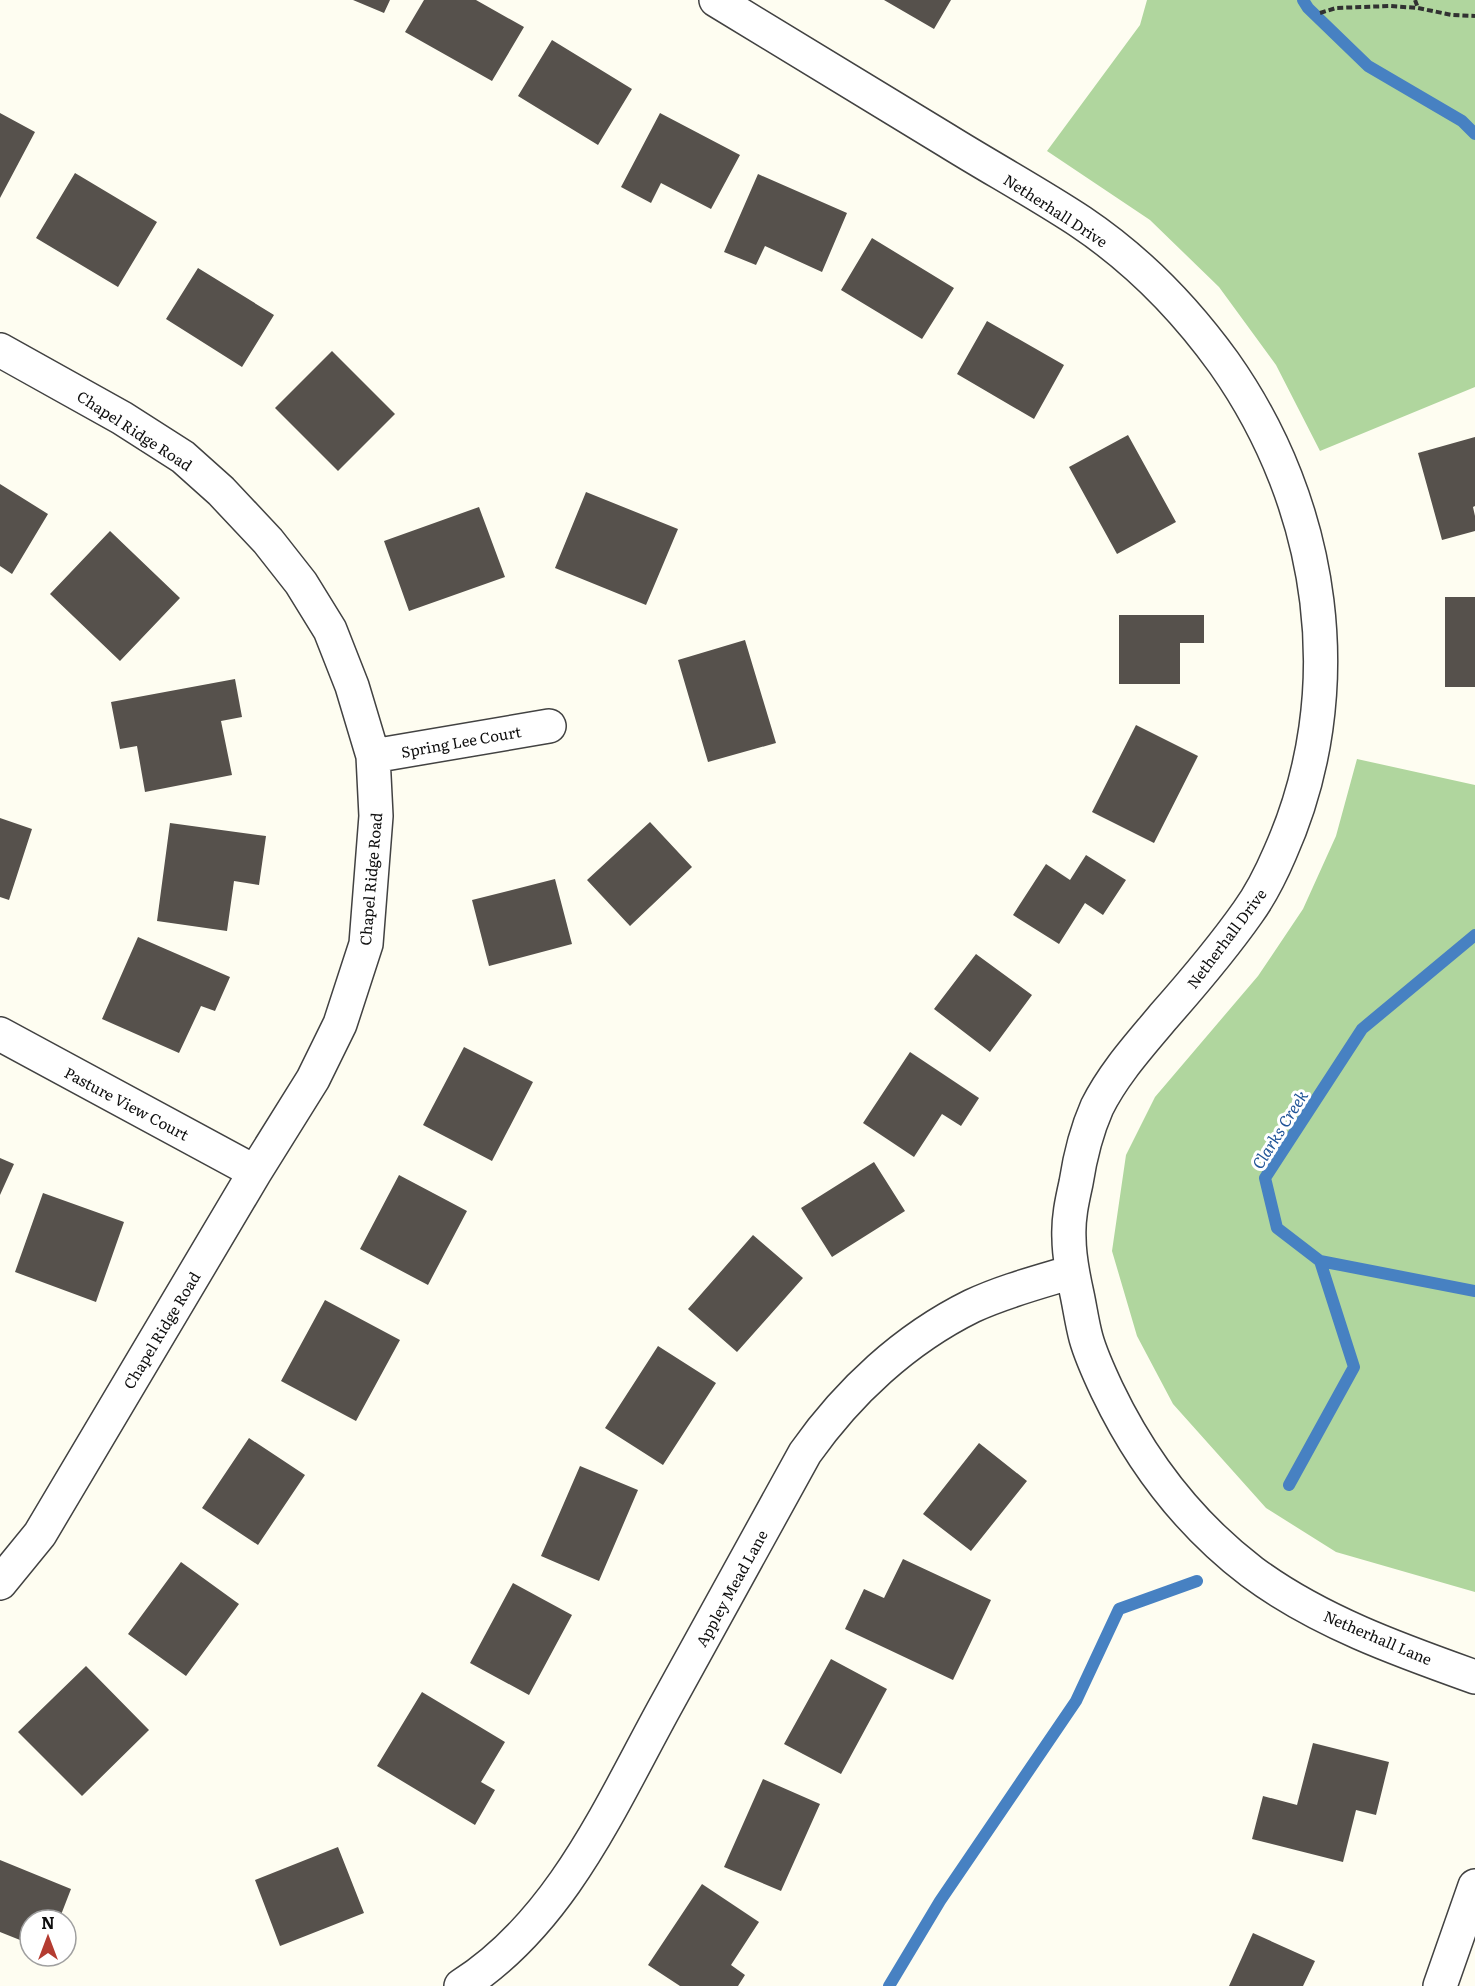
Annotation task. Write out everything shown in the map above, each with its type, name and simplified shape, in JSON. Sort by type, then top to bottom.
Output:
[{"type":"street","name":"Netherhall Drive","points":[[717,0],[1083,224],[1142,270],[1194,325],[1226,366],[1264,430],[1292,497],[1313,570],[1321,635],[1320,706],[1305,787],[1295,819],[1272,871],[1250,910],[1209,965],[1121,1066],[1096,1110],[1081,1151],[1070,1213],[1068,1240],[1072,1272]]},
{"type":"street","name":"Chapel Ridge Road","points":[[0,350],[122,418],[183,457],[221,491],[268,541],[302,583],[330,630],[352,686],[373,756],[376,816],[366,944],[340,1024],[313,1079],[255,1172],[40,1534],[0,1583]]},
{"type":"street","name":"Spring Lee Court","points":[[373,756],[549,726]]},
{"type":"street","name":"Pasture View Court","points":[[0,1034],[255,1172]]},
{"type":"street","name":"Netherhall Lane","points":[[1072,1272],[1086,1337],[1096,1368],[1124,1426],[1142,1456],[1185,1511],[1254,1573],[1296,1600],[1344,1626],[1475,1677]]},
{"type":"street","name":"Appley Mead Lane","points":[[461,1986],[479,1974],[520,1937],[550,1904],[595,1836],[805,1453],[826,1423],[875,1372],[922,1335],[972,1306],[1072,1272]]},
{"type":"street","points":[[1440,1986],[1475,1886]]},
{"type":"path","points":[[1336,8],[1341,5],[1342,0]]},
{"type":"path","points":[[1415,0],[1418,8]]},
{"type":"path","points":[[1320,13],[1336,8],[1365,6],[1418,8],[1452,15],[1475,16]]},
{"type":"green space","points":[[1147,0],[1475,0],[1475,387],[1320,451],[1276,365],[1219,287],[1150,220],[1047,151],[1140,25]]},
{"type":"green space","points":[[1357,759],[1475,785],[1475,1592],[1336,1552],[1266,1508],[1173,1404],[1137,1336],[1112,1251],[1126,1155],[1155,1097],[1258,976],[1303,909],[1336,836]]},
{"type":"building","points":[[353,0],[390,0],[384,13]]},
{"type":"building","points":[[424,0],[476,0],[524,27],[492,81],[405,32]]},
{"type":"building","points":[[884,0],[951,0],[934,29]]},
{"type":"building","points":[[552,40],[632,89],[598,145],[518,96]]},
{"type":"building","points":[[0,113],[35,132],[0,198]]},
{"type":"building","points":[[660,113],[740,155],[711,209],[661,183],[651,203],[621,187]]},
{"type":"building","points":[[75,173],[157,222],[118,287],[36,238]]},
{"type":"building","points":[[758,174],[847,213],[822,272],[765,246],[756,265],[724,252]]},
{"type":"building","points":[[872,238],[954,288],[922,339],[841,290]]},
{"type":"building","points":[[198,268],[274,315],[242,367],[166,319]]},
{"type":"building","points":[[987,321],[1064,365],[1034,419],[957,374]]},
{"type":"building","points":[[332,351],[395,414],[338,471],[275,408]]},
{"type":"building","points":[[1128,435],[1176,522],[1117,554],[1069,467]]},
{"type":"building","points":[[1475,437],[1475,506],[1473,507],[1475,531],[1442,540],[1418,453]]},
{"type":"building","points":[[0,484],[48,514],[12,574],[0,566]]},
{"type":"building","points":[[586,492],[678,529],[646,605],[555,568]]},
{"type":"building","points":[[479,507],[505,577],[409,611],[384,541]]},
{"type":"building","points":[[110,531],[180,598],[120,661],[50,594]]},
{"type":"building","points":[[1445,597],[1475,597],[1475,687],[1445,687]]},
{"type":"building","points":[[1119,615],[1204,615],[1204,643],[1180,643],[1180,684],[1119,684]]},
{"type":"building","points":[[745,640],[776,743],[708,762],[678,660]]},
{"type":"building","points":[[235,679],[242,717],[221,721],[232,775],[145,792],[137,746],[120,749],[111,702]]},
{"type":"building","points":[[1136,725],[1198,756],[1154,843],[1092,812]]},
{"type":"building","points":[[0,818],[32,829],[9,900],[0,897]]},
{"type":"building","points":[[650,822],[692,867],[630,926],[587,880]]},
{"type":"building","points":[[170,823],[266,836],[259,885],[234,881],[227,931],[157,921]]},
{"type":"building","points":[[1086,855],[1126,880],[1103,915],[1085,903],[1059,944],[1013,915],[1046,864],[1070,880]]},
{"type":"building","points":[[555,879],[572,944],[489,966],[472,900]]},
{"type":"building","points":[[138,937],[230,977],[215,1011],[201,1006],[179,1053],[102,1019]]},
{"type":"building","points":[[976,954],[1032,995],[990,1052],[934,1009]]},
{"type":"building","points":[[464,1047],[533,1082],[492,1161],[423,1125]]},
{"type":"building","points":[[910,1052],[979,1098],[961,1126],[942,1114],[914,1157],[863,1123]]},
{"type":"building","points":[[0,1158],[14,1164],[0,1195]]},
{"type":"building","points":[[874,1162],[905,1211],[832,1257],[801,1208]]},
{"type":"building","points":[[399,1175],[467,1211],[428,1285],[360,1249]]},
{"type":"building","points":[[43,1193],[124,1222],[96,1302],[15,1272]]},
{"type":"building","points":[[753,1235],[803,1278],[737,1352],[688,1309]]},
{"type":"building","points":[[325,1300],[400,1340],[356,1421],[281,1381]]},
{"type":"building","points":[[658,1346],[716,1383],[663,1465],[605,1428]]},
{"type":"building","points":[[249,1438],[305,1475],[258,1545],[202,1508]]},
{"type":"building","points":[[979,1443],[1027,1481],[971,1551],[923,1514]]},
{"type":"building","points":[[580,1466],[638,1490],[599,1581],[541,1556]]},
{"type":"building","points":[[903,1559],[991,1600],[953,1680],[845,1629],[864,1589],[884,1598]]},
{"type":"building","points":[[181,1562],[239,1604],[186,1676],[128,1634]]},
{"type":"building","points":[[513,1583],[572,1615],[529,1695],[470,1663]]},
{"type":"building","points":[[831,1659],[887,1689],[841,1774],[784,1744]]},
{"type":"building","points":[[86,1666],[149,1730],[82,1796],[18,1732]]},
{"type":"building","points":[[422,1692],[505,1742],[481,1782],[495,1790],[475,1825],[377,1766]]},
{"type":"building","points":[[1313,1743],[1389,1762],[1376,1815],[1356,1810],[1343,1862],[1252,1839],[1263,1796],[1297,1805]]},
{"type":"building","points":[[763,1779],[820,1804],[781,1891],[724,1867]]},
{"type":"building","points":[[338,1847],[364,1913],[280,1946],[255,1880]]},
{"type":"building","points":[[0,1860],[71,1889],[64,1908],[18,1908],[18,1939],[0,1932]]},
{"type":"building","points":[[702,1884],[759,1922],[731,1965],[745,1975],[738,1986],[680,1986],[648,1965]]},
{"type":"building","points":[[1253,1933],[1315,1961],[1303,1986],[1229,1986]]},
{"type":"waterway","name":"Clarks Creek","points":[[1303,0],[1308,8],[1368,66],[1462,121],[1475,134]]},
{"type":"waterway","name":"Clarks Creek","points":[[1475,935],[1362,1029],[1265,1178],[1277,1228],[1320,1261],[1475,1291]]},
{"type":"waterway","points":[[1289,1485],[1354,1367],[1320,1261]]},
{"type":"waterway","points":[[889,1986],[940,1901],[1076,1701],[1119,1609],[1197,1581]]}]
